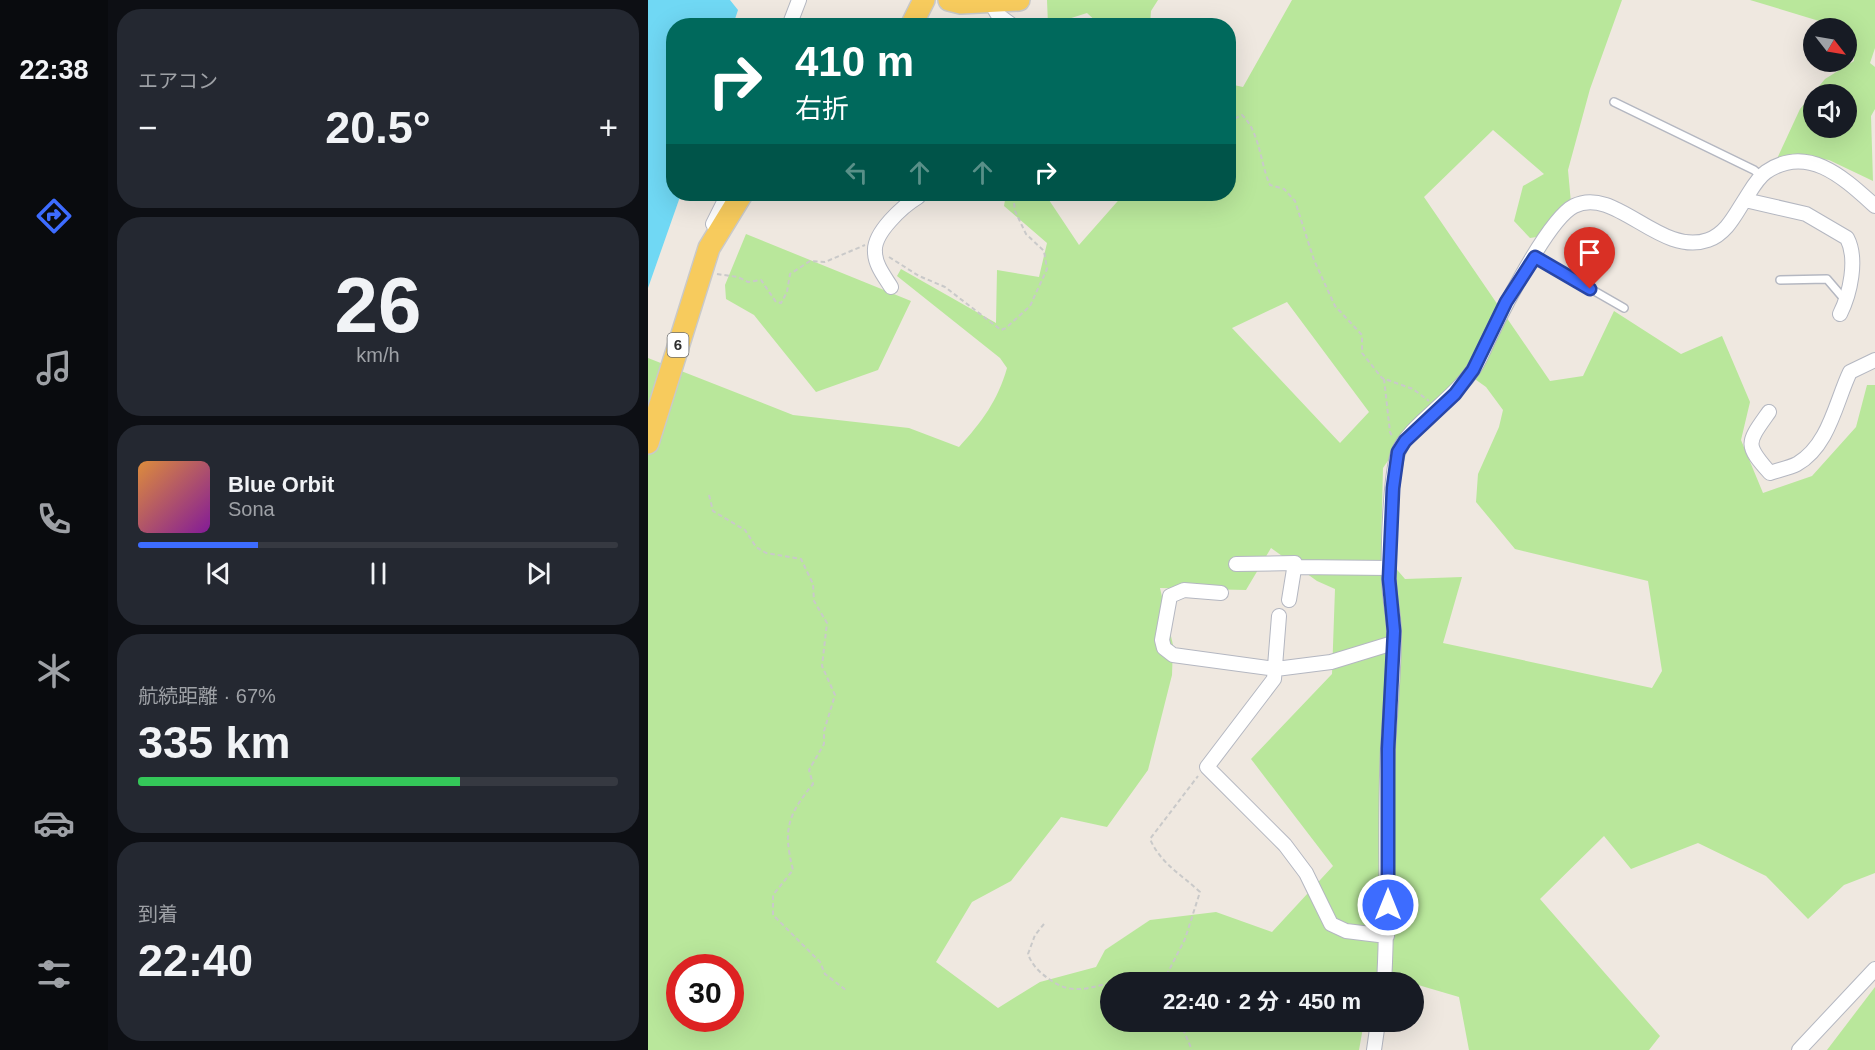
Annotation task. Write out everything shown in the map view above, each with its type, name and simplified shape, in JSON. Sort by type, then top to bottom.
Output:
[{"type":"main road","points":[[914,18],[924,0]]},
{"type":"main road","points":[[948,0],[991,3],[1019,0]]},
{"type":"main road","name":"6","points":[[648,443],[709,248],[738,201]]},
{"type":"street","points":[[792,18],[799,0]]},
{"type":"street","points":[[991,3],[1002,18]]},
{"type":"street","points":[[1385,972],[1387,936],[1388,749],[1393,644],[1389,568],[1393,488],[1398,452],[1403,444],[1455,394],[1473,370],[1506,302],[1565,211],[1586,201],[1609,207],[1662,235],[1686,242],[1709,240],[1720,234],[1761,176],[1776,166],[1800,160],[1823,166],[1841,176],[1875,206]]},
{"type":"street","points":[[1745,200],[1806,214],[1847,238],[1851,254],[1847,301],[1840,314]]},
{"type":"street","points":[[709,248],[713,225],[725,201]]},
{"type":"street","points":[[891,288],[877,263],[874,252],[876,242],[892,219],[910,201]]},
{"type":"street","points":[[912,215],[917,201]]},
{"type":"street","points":[[1769,412],[1750,443],[1751,450],[1770,473],[1798,463],[1814,447],[1828,427],[1850,372],[1875,360]]},
{"type":"street","points":[[1236,564],[1295,563],[1289,600]]},
{"type":"street","points":[[1295,567],[1389,568]]},
{"type":"street","points":[[1221,592],[1184,590],[1170,596],[1162,640],[1164,648],[1173,655],[1276,669],[1331,662],[1393,644]]},
{"type":"street","points":[[1279,616],[1274,679],[1207,768],[1286,845],[1306,873],[1331,924],[1346,931],[1387,936]]},
{"type":"street","points":[[1799,1050],[1875,969]]},
{"type":"street","points":[[1374,1050],[1377,1032]]},
{"type":"lane","points":[[1614,102],[1761,176]]},
{"type":"lane","points":[[1535,257],[1624,308]]},
{"type":"lane","points":[[1780,280],[1827,279],[1847,301]]},
{"type":"path","points":[[1236,116],[1242,115],[1246,119],[1270,184],[1284,189],[1295,201],[1314,260],[1335,306],[1346,321],[1360,331],[1362,353],[1384,379],[1413,389],[1425,396],[1437,410]]},
{"type":"path","points":[[1384,379],[1390,432],[1392,437],[1403,444]]},
{"type":"path","points":[[709,495],[713,511],[745,530],[756,548],[766,553],[801,559],[813,584],[814,601],[827,623],[822,666],[835,695],[824,732],[825,744],[809,770],[813,784],[794,808],[786,843],[793,870],[773,895],[773,915],[820,962],[825,974],[847,991]]},
{"type":"path","points":[[1168,972],[1185,939],[1200,892],[1174,873],[1155,851],[1150,839],[1207,768]]},
{"type":"path","points":[[1044,924],[1032,941],[1028,954],[1031,963],[1058,986],[1072,991],[1100,984]]},
{"type":"path","points":[[1184,1032],[1192,1050]]},
{"type":"green space","points":[[1047,0],[1158,0],[1151,11],[1151,18],[1092,18],[1087,13],[1071,18],[1048,18]]},
{"type":"green space","points":[[1292,0],[1622,0],[1590,89],[1568,170],[1571,203],[1543,236],[1530,238],[1514,221],[1523,186],[1544,174],[1493,130],[1424,197],[1550,381],[1583,376],[1614,311],[1681,354],[1722,336],[1750,402],[1741,440],[1763,493],[1812,476],[1856,427],[1867,385],[1875,385],[1875,873],[1844,885],[1808,919],[1766,876],[1698,843],[1631,869],[1604,836],[1540,899],[1660,1036],[1649,1050],[1469,1050],[1459,997],[1424,987],[1424,972],[1100,972],[1100,1032],[1362,1032],[1359,1050],[648,1050],[648,358],[793,415],[909,428],[959,447],[988,410],[1007,368],[1000,358],[897,276],[901,269],[996,323],[997,270],[1039,277],[1047,243],[1004,206],[1005,201],[1050,201],[1079,245],[1118,201],[1236,201],[1236,86],[1243,87]],"holes":[[[1287,302],[1369,412],[1340,443],[1232,328]],[[1465,372],[1486,387],[1503,410],[1499,427],[1478,474],[1476,502],[1515,549],[1648,581],[1662,671],[1652,688],[1443,643],[1462,577],[1405,579],[1381,551],[1383,468],[1416,420]],[[1271,548],[1317,581],[1335,589],[1332,674],[1251,759],[1333,866],[1272,932],[1216,912],[1150,920],[1105,950],[1096,967],[1040,982],[998,1008],[936,962],[972,902],[1011,881],[1061,817],[1107,827],[1148,770],[1172,675],[1173,645],[1160,588],[1246,590]]]},
{"type":"green space","points":[[1750,0],[1875,0],[1875,48],[1870,63],[1875,67],[1875,109],[1871,116],[1873,181],[1829,160],[1797,155],[1775,163],[1803,105],[1803,138],[1857,138],[1857,84],[1821,84],[1836,72],[1857,72],[1857,18],[1809,18]]},
{"type":"green space","points":[[746,234],[911,301],[878,370],[816,392],[754,315],[726,299],[725,285]]},
{"type":"green space","points":[[1875,987],[1875,1050],[1827,1050]]},
{"type":"water","points":[[648,0],[730,0],[738,10],[735,18],[666,18],[666,201],[679,201],[648,288]]},
{"type":"route","points":[[1388,905],[1388,749],[1394,631],[1389,579],[1393,488],[1398,452],[1426,419],[1455,394],[1473,370],[1506,302],[1535,257],[1590,289]]}]
